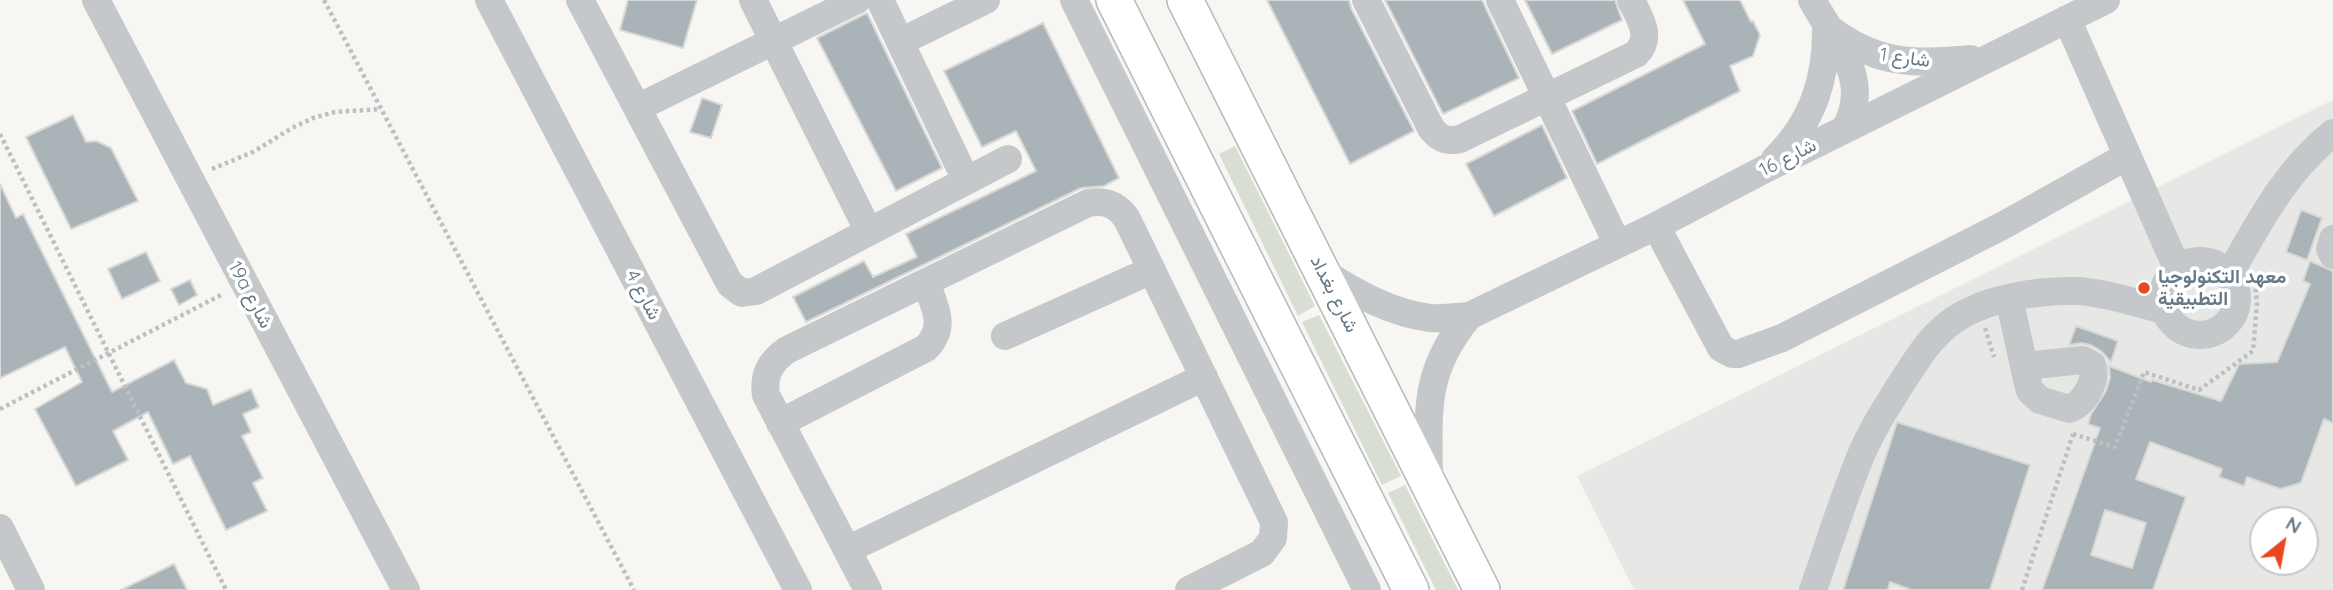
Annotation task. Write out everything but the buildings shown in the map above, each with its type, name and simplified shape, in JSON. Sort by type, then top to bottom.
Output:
[{"type":"main road","points":[[1114,0],[1410,590]]},
{"type":"main road","name":"شارع بغداد","points":[[1185,0],[1482,590]]},
{"type":"street","name":"19a شارع","points":[[96,0],[406,590]]},
{"type":"street","name":"شارع 4","points":[[489,0],[798,590]]},
{"type":"street","points":[[580,0],[730,284],[742,293],[756,291],[1008,159]]},
{"type":"street","points":[[752,0],[869,232]]},
{"type":"street","points":[[637,108],[857,0]]},
{"type":"street","points":[[880,0],[966,180]]},
{"type":"street","points":[[900,42],[986,0]]},
{"type":"street","points":[[1074,0],[1367,590]]},
{"type":"street","points":[[1366,0],[1431,128],[1443,139],[1460,139],[1636,54],[1641,49],[1646,34],[1631,0]]},
{"type":"street","points":[[1500,0],[1617,243]]},
{"type":"street","name":"شارع 1","points":[[1812,0],[1852,72],[1856,86],[1856,102],[1845,130]]},
{"type":"street","name":"شارع 16","points":[[1323,272],[1374,301],[1402,311],[1431,318],[1469,316],[1656,226],[2106,0]]},
{"type":"street","points":[[2067,19],[2177,268]]},
{"type":"street","name":"شارع 1","points":[[1826,26],[1857,48],[1893,60],[1931,64],[1991,57]]},
{"type":"street","name":"شارع 1","points":[[1763,170],[1796,135],[1815,102],[1825,65],[1826,26]]},
{"type":"street","points":[[2242,274],[2210,262],[2187,263],[2177,268],[2167,280],[2163,295],[2165,310],[2174,324],[2187,332],[2203,335],[2218,330],[2230,320],[2236,305],[2236,289],[2277,192],[2302,161],[2332,135]]},
{"type":"street","points":[[1656,226],[1721,348],[1731,354],[1738,354],[1782,338],[2004,225],[2127,156]]},
{"type":"street","points":[[868,590],[766,395],[766,374],[778,356],[1088,203],[1098,201],[1108,202],[1122,212],[1271,514],[1275,530],[1269,547],[1262,553],[1189,590]]},
{"type":"street","points":[[2333,239],[2330,249],[2333,256]]},
{"type":"street","points":[[1005,337],[1152,270]]},
{"type":"street","points":[[780,423],[926,348],[936,337],[939,318],[926,283]]},
{"type":"street","points":[[1813,590],[1859,459],[1914,363],[1941,329],[1956,318],[1979,308],[2009,298],[2042,292],[2080,291],[2165,310]]},
{"type":"street","points":[[2009,298],[2025,366]]},
{"type":"street","name":"شارع 16","points":[[1429,484],[1429,413],[1432,386],[1439,361],[1452,337],[1469,316]]},
{"type":"street","points":[[847,550],[1204,377]]},
{"type":"street","points":[[0,528],[32,590]]},
{"type":"path","points":[[324,0],[634,590]]},
{"type":"path","points":[[187,174],[232,162],[313,118],[335,112],[381,109]]},
{"type":"path","points":[[0,134],[226,590]]},
{"type":"path","points":[[2061,429],[2115,447],[2144,372],[2199,390],[2253,351],[2257,304],[2242,274]]},
{"type":"path","points":[[0,409],[244,283]]},
{"type":"path","points":[[1979,308],[1995,360]]},
{"type":"path","points":[[2022,590],[2073,434]]},
{"type":"shaded area","name":"معهد التكنولوجيا التطبيقية","points":[[2333,100],[2333,590],[1634,590],[1577,476]]},
{"type":"shaded area","points":[[1235,146],[1315,306],[1298,316],[1219,154]]},
{"type":"shaded area","points":[[1319,315],[1401,476],[1382,485],[1302,322]]},
{"type":"shaded area","points":[[1405,485],[1458,590],[1436,590],[1388,493]]},
{"type":"place","name":"معهد التكنولوجيا التطبيقية","points":[[2144,288]]}]
